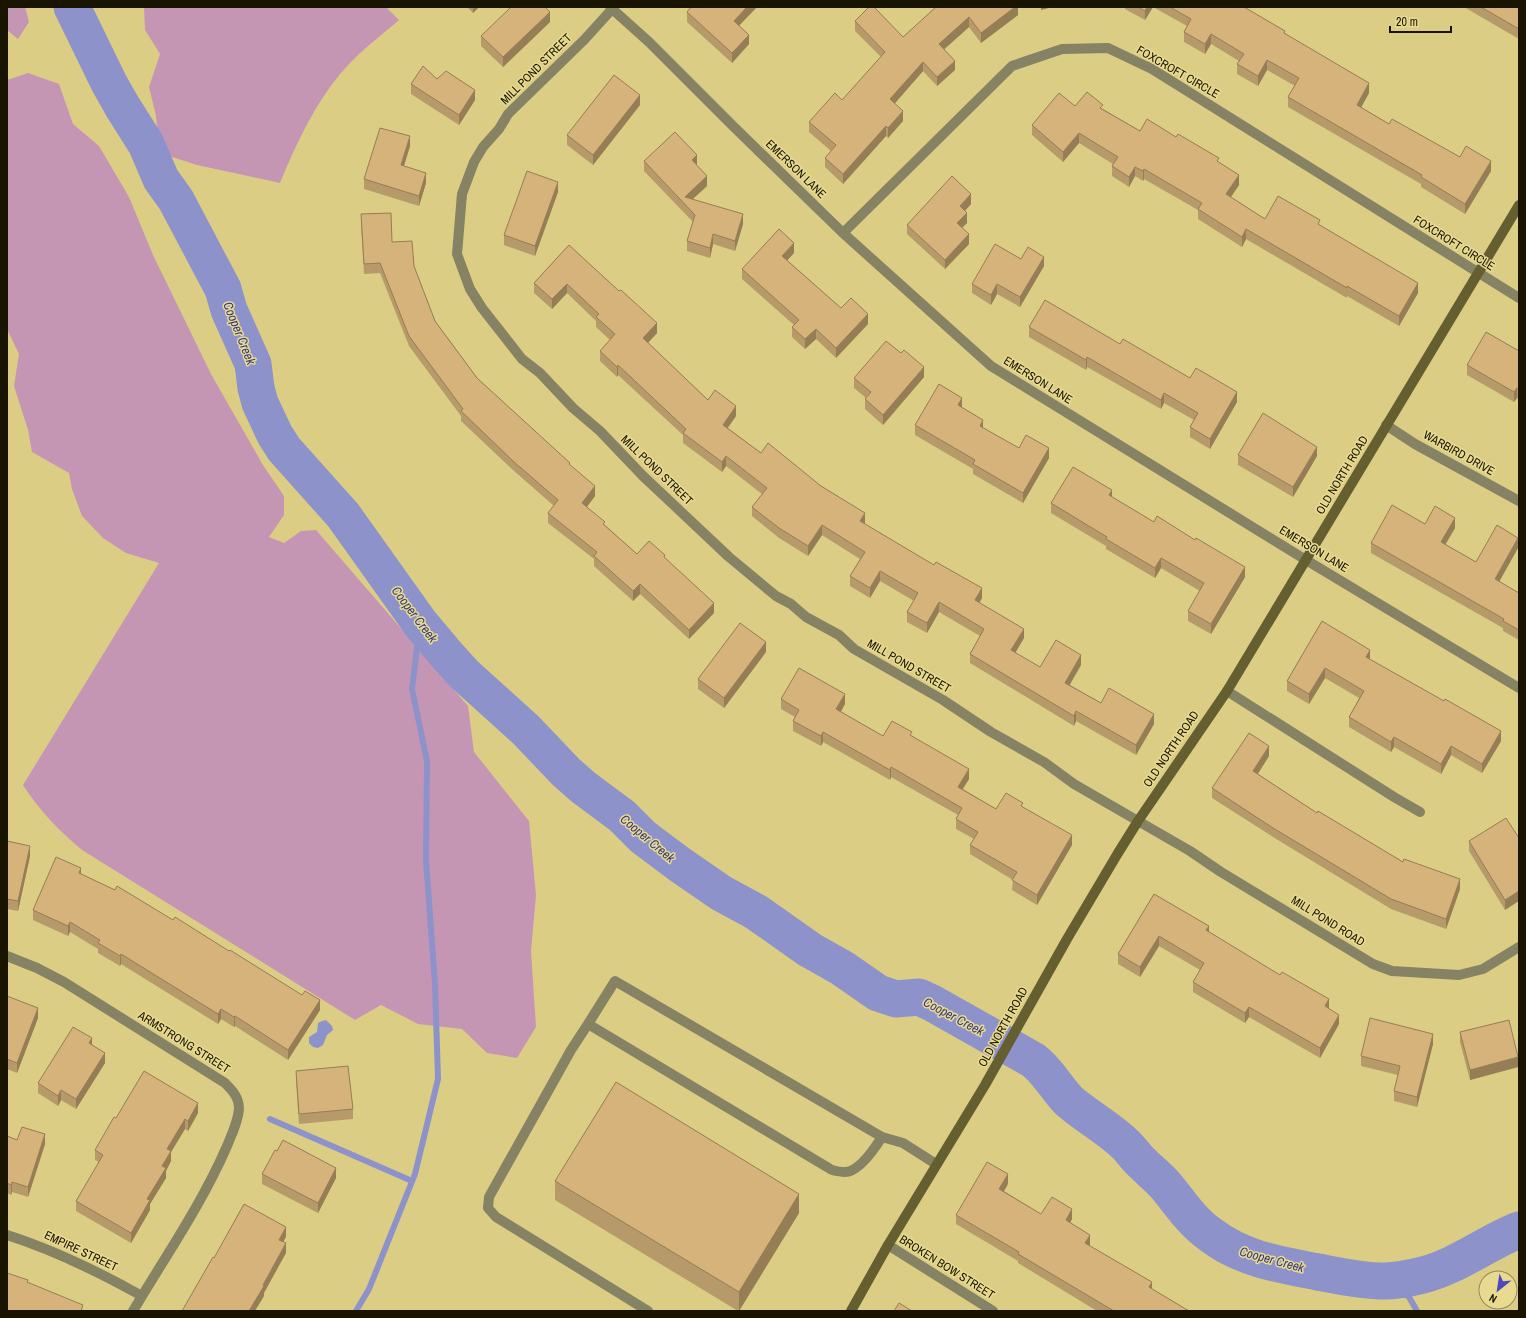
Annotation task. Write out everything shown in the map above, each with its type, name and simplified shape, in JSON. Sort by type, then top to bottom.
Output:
[{"type":"street","name":"EMERSON LANE","points":[[612,8],[649,42],[843,233],[991,366],[1306,560],[1519,688]]},
{"type":"street","name":"MILL POND STREET","points":[[612,8],[584,40],[508,114],[499,129],[483,147],[474,162],[462,194],[457,254],[470,289],[482,308],[522,359],[540,373],[573,408],[600,431],[643,476],[729,557],[776,596],[790,604],[806,617],[839,636],[854,649],[943,700],[991,732],[1044,762],[1074,784],[1138,821]]},
{"type":"street","name":"FOXCROFT CIRCLE","points":[[843,233],[1012,66],[1062,48],[1108,48],[1152,69],[1519,298]]},
{"type":"street","name":"OLD NORTH ROAD","points":[[850,1311],[936,1164],[985,1085],[1067,939],[1138,821],[1227,691],[1519,205]]},
{"type":"street","name":"WARBIRD DRIVE","points":[[1386,425],[1415,444],[1519,501]]},
{"type":"street","points":[[1227,691],[1420,812]]},
{"type":"street","name":"MILL POND ROAD","points":[[1138,821],[1190,851],[1221,872],[1373,964],[1392,971],[1460,975],[1483,968],[1519,947]]},
{"type":"street","name":"ARMSTRONG STREET","points":[[7,956],[37,968],[70,986],[225,1083],[237,1098],[239,1107],[238,1116],[221,1159],[207,1188],[133,1311]]},
{"type":"street","points":[[648,1311],[496,1217],[488,1208],[488,1197],[571,1050],[614,981],[882,1137],[903,1143],[936,1164]]},
{"type":"street","points":[[588,1024],[832,1170],[844,1172],[853,1171],[874,1150],[882,1137]]},
{"type":"street","name":"EMPIRE STREET","points":[[7,1235],[34,1244],[79,1263],[142,1296]]},
{"type":"street","name":"BROKEN BOW STREET","points":[[888,1245],[993,1311]]},
{"type":"shaded area","points":[[7,7],[25,7],[29,22],[18,39],[7,30]]},
{"type":"shaded area","points":[[144,7],[386,7],[399,20],[353,60],[330,88],[310,118],[280,183],[197,165],[172,157],[158,139],[156,116],[149,87],[160,54],[145,30]]},
{"type":"shaded area","points":[[28,73],[59,84],[73,124],[99,146],[129,197],[153,255],[211,374],[263,465],[284,496],[284,515],[269,537],[284,543],[301,531],[316,530],[468,706],[474,752],[529,821],[536,895],[531,951],[536,1027],[517,1058],[487,1053],[462,1029],[418,1024],[381,1005],[355,1020],[82,850],[50,820],[23,785],[159,563],[126,553],[103,538],[82,516],[72,489],[69,473],[32,452],[28,430],[14,386],[19,354],[7,329],[7,80]]},
{"type":"water","points":[[326,1020],[332,1026],[333,1030],[327,1035],[323,1045],[318,1048],[313,1047],[309,1043],[309,1037],[317,1032],[318,1023]]},
{"type":"building","points":[[511,7],[545,7],[550,12],[503,57],[481,36]]},
{"type":"building","points":[[691,7],[747,7],[734,21],[749,35],[732,53],[687,12]]},
{"type":"building","points":[[869,7],[874,7],[903,37],[936,7],[1015,7],[981,33],[969,17],[939,44],[955,61],[937,77],[923,62],[890,99],[903,111],[888,128],[886,126],[843,174],[825,158],[836,145],[809,122],[835,93],[842,100],[885,52],[855,21]]},
{"type":"building","points":[[1138,7],[1147,7],[1145,11]]},
{"type":"building","points":[[1170,7],[1244,7],[1285,31],[1284,33],[1369,83],[1357,105],[1389,124],[1392,119],[1460,157],[1466,146],[1491,161],[1465,204],[1421,177],[1422,175],[1288,97],[1299,78],[1267,60],[1258,76],[1237,64],[1244,54],[1211,34],[1205,44],[1184,32],[1191,19]]},
{"type":"building","points":[[1481,7],[1519,7],[1519,29]]},
{"type":"building","points":[[423,66],[437,79],[446,71],[475,90],[459,115],[411,84]]},
{"type":"building","points":[[614,75],[640,95],[593,155],[567,135]]},
{"type":"building","points":[[1087,92],[1103,105],[1100,108],[1140,131],[1147,119],[1176,137],[1178,134],[1219,158],[1217,161],[1239,175],[1226,194],[1265,219],[1278,196],[1320,220],[1318,224],[1418,283],[1399,316],[1347,286],[1347,288],[1246,229],[1242,237],[1198,209],[1202,203],[1144,169],[1143,171],[1135,167],[1129,177],[1112,166],[1118,157],[1079,133],[1063,152],[1032,125],[1059,93],[1075,106]]},
{"type":"building","points":[[380,128],[410,136],[401,165],[426,173],[419,196],[364,179]]},
{"type":"building","points":[[675,132],[697,155],[692,160],[707,176],[685,197],[743,214],[735,241],[713,234],[710,248],[687,241],[695,215],[644,161]]},
{"type":"building","points":[[527,171],[558,182],[535,246],[504,235]]},
{"type":"building","points":[[952,176],[971,194],[960,206],[967,213],[957,223],[969,234],[945,260],[907,225]]},
{"type":"building","points":[[391,213],[392,242],[412,241],[414,266],[435,321],[477,378],[570,463],[569,464],[595,486],[582,503],[605,522],[603,524],[637,554],[649,541],[665,555],[664,557],[714,603],[689,630],[640,584],[633,591],[594,556],[597,552],[548,513],[558,500],[513,461],[461,411],[463,409],[409,336],[380,263],[364,264],[361,214]]},
{"type":"building","points":[[779,229],[794,243],[782,256],[841,308],[851,298],[868,314],[836,348],[816,329],[805,339],[792,327],[799,320],[742,269]]},
{"type":"building","points":[[995,244],[1021,259],[1028,247],[1044,257],[1020,297],[997,284],[991,295],[972,284]]},
{"type":"building","points":[[569,245],[619,291],[621,290],[657,323],[643,338],[708,400],[715,390],[736,406],[723,425],[761,453],[768,443],[821,486],[865,513],[860,521],[934,565],[936,562],[982,588],[975,600],[1024,629],[1011,650],[1040,667],[1056,640],[1081,655],[1065,683],[1101,703],[1109,688],[1154,714],[1136,745],[1076,711],[1074,716],[970,654],[984,629],[939,602],[927,623],[907,612],[918,593],[880,571],[870,588],[850,576],[865,552],[822,525],[808,546],[779,528],[752,507],[767,488],[726,456],[722,462],[683,433],[686,429],[618,365],[617,367],[600,351],[615,334],[596,317],[599,314],[567,284],[552,299],[534,283]]},
{"type":"building","points":[[1045,300],[1120,344],[1123,339],[1190,378],[1196,368],[1237,392],[1210,439],[1190,427],[1198,413],[1164,393],[1161,400],[1087,357],[1086,360],[1029,327]]},
{"type":"building","points":[[1486,332],[1519,351],[1519,389],[1517,388],[1514,392],[1467,365]]},
{"type":"building","points":[[886,341],[901,353],[904,350],[924,367],[883,415],[865,399],[871,392],[854,378]]},
{"type":"building","points":[[939,384],[962,398],[958,405],[983,420],[980,426],[1019,448],[1026,435],[1049,448],[1023,493],[973,464],[975,460],[915,425]]},
{"type":"building","points":[[1263,413],[1317,447],[1293,487],[1238,455]]},
{"type":"building","points":[[1073,467],[1112,490],[1109,495],[1154,522],[1157,516],[1195,540],[1196,538],[1245,567],[1211,624],[1188,611],[1204,583],[1161,558],[1155,568],[1106,539],[1107,537],[1051,503]]},
{"type":"building","points":[[1392,505],[1425,524],[1435,506],[1455,518],[1441,542],[1476,562],[1497,525],[1518,538],[1495,579],[1519,593],[1519,630],[1503,621],[1504,619],[1371,543]]},
{"type":"building","points":[[1322,621],[1370,650],[1366,657],[1501,731],[1482,764],[1451,746],[1441,764],[1394,737],[1391,742],[1349,717],[1364,691],[1325,668],[1309,694],[1287,681]]},
{"type":"building","points":[[740,623],[766,642],[724,698],[698,679]]},
{"type":"building","points":[[799,668],[845,694],[836,709],[883,736],[892,721],[912,732],[910,735],[969,769],[958,787],[996,809],[1006,793],[1023,803],[1021,806],[1072,835],[1037,895],[1012,880],[1017,872],[970,845],[978,832],[956,819],[962,808],[891,767],[890,770],[823,732],[821,736],[793,721],[799,710],[781,699]]},
{"type":"building","points":[[1249,733],[1269,746],[1253,771],[1317,813],[1318,811],[1403,862],[1404,859],[1460,879],[1446,919],[1391,899],[1273,828],[1212,788]]},
{"type":"building","points":[[1506,818],[1519,838],[1519,891],[1505,900],[1469,841]]},
{"type":"building","points":[[7,841],[30,846],[18,901],[7,899]]},
{"type":"building","points":[[56,857],[81,868],[79,873],[115,890],[117,886],[173,920],[175,917],[302,995],[305,991],[320,1000],[288,1050],[235,1016],[234,1017],[221,1009],[218,1014],[121,954],[120,956],[98,943],[100,940],[70,922],[68,926],[33,910]]},
{"type":"building","points":[[1154,894],[1209,926],[1206,930],[1280,975],[1282,972],[1329,999],[1325,1006],[1339,1015],[1320,1048],[1249,1007],[1245,1013],[1193,982],[1204,963],[1159,936],[1140,967],[1118,954]]},
{"type":"building","points":[[7,996],[38,1008],[17,1063],[7,1059]]},
{"type":"building","points":[[1370,1018],[1433,1034],[1417,1097],[1394,1091],[1400,1066],[1361,1056]]},
{"type":"building","points":[[1509,1020],[1518,1057],[1470,1070],[1460,1032]]},
{"type":"building","points":[[73,1027],[92,1038],[89,1043],[105,1053],[76,1099],[61,1090],[58,1096],[38,1083]]},
{"type":"building","points":[[348,1066],[353,1109],[299,1114],[296,1071]]},
{"type":"building","points":[[144,1071],[198,1103],[188,1121],[185,1119],[167,1149],[171,1151],[162,1166],[166,1168],[147,1199],[150,1200],[131,1233],[76,1201],[103,1155],[95,1150],[114,1117],[116,1118]]},
{"type":"building","points":[[616,1082],[799,1194],[739,1292],[555,1181]]},
{"type":"building","points":[[22,1127],[45,1134],[28,1187],[12,1182],[11,1185],[7,1183],[7,1136],[17,1140]]},
{"type":"building","points":[[283,1140],[336,1168],[318,1203],[262,1174],[275,1150],[277,1151]]},
{"type":"building","points":[[987,1162],[1008,1174],[999,1189],[1041,1214],[1052,1197],[1072,1209],[1066,1220],[1090,1235],[1085,1243],[1152,1282],[1149,1287],[1189,1311],[1114,1311],[956,1215]]},
{"type":"building","points":[[244,1204],[286,1227],[279,1240],[286,1243],[263,1285],[264,1286],[249,1311],[182,1311],[213,1257],[214,1258]]},
{"type":"building","points":[[7,1273],[28,1280],[27,1282],[83,1305],[81,1311],[7,1311]]},
{"type":"building","points":[[899,1303],[912,1311],[894,1311]]},
{"type":"waterway","name":"Cooper Creek","points":[[72,7],[109,83],[146,144],[161,179],[176,200],[223,289],[229,310],[253,364],[256,388],[260,403],[275,435],[284,449],[343,515],[420,623],[446,654],[464,674],[526,730],[566,772],[583,787],[622,816],[643,837],[679,864],[721,893],[756,912],[810,950],[842,968],[878,993],[896,999],[919,997],[1033,1060],[1043,1069],[1069,1101],[1126,1145],[1166,1186],[1204,1230],[1236,1250],[1262,1260],[1290,1267],[1343,1277],[1389,1281],[1414,1277],[1436,1271],[1519,1230]]},
{"type":"waterway","points":[[356,1311],[369,1289],[415,1174],[438,1079],[435,984],[426,860],[427,761],[412,689],[420,623]]},
{"type":"waterway","points":[[270,1119],[412,1181]]},
{"type":"waterway","points":[[1385,1281],[1409,1297],[1417,1311]]}]
